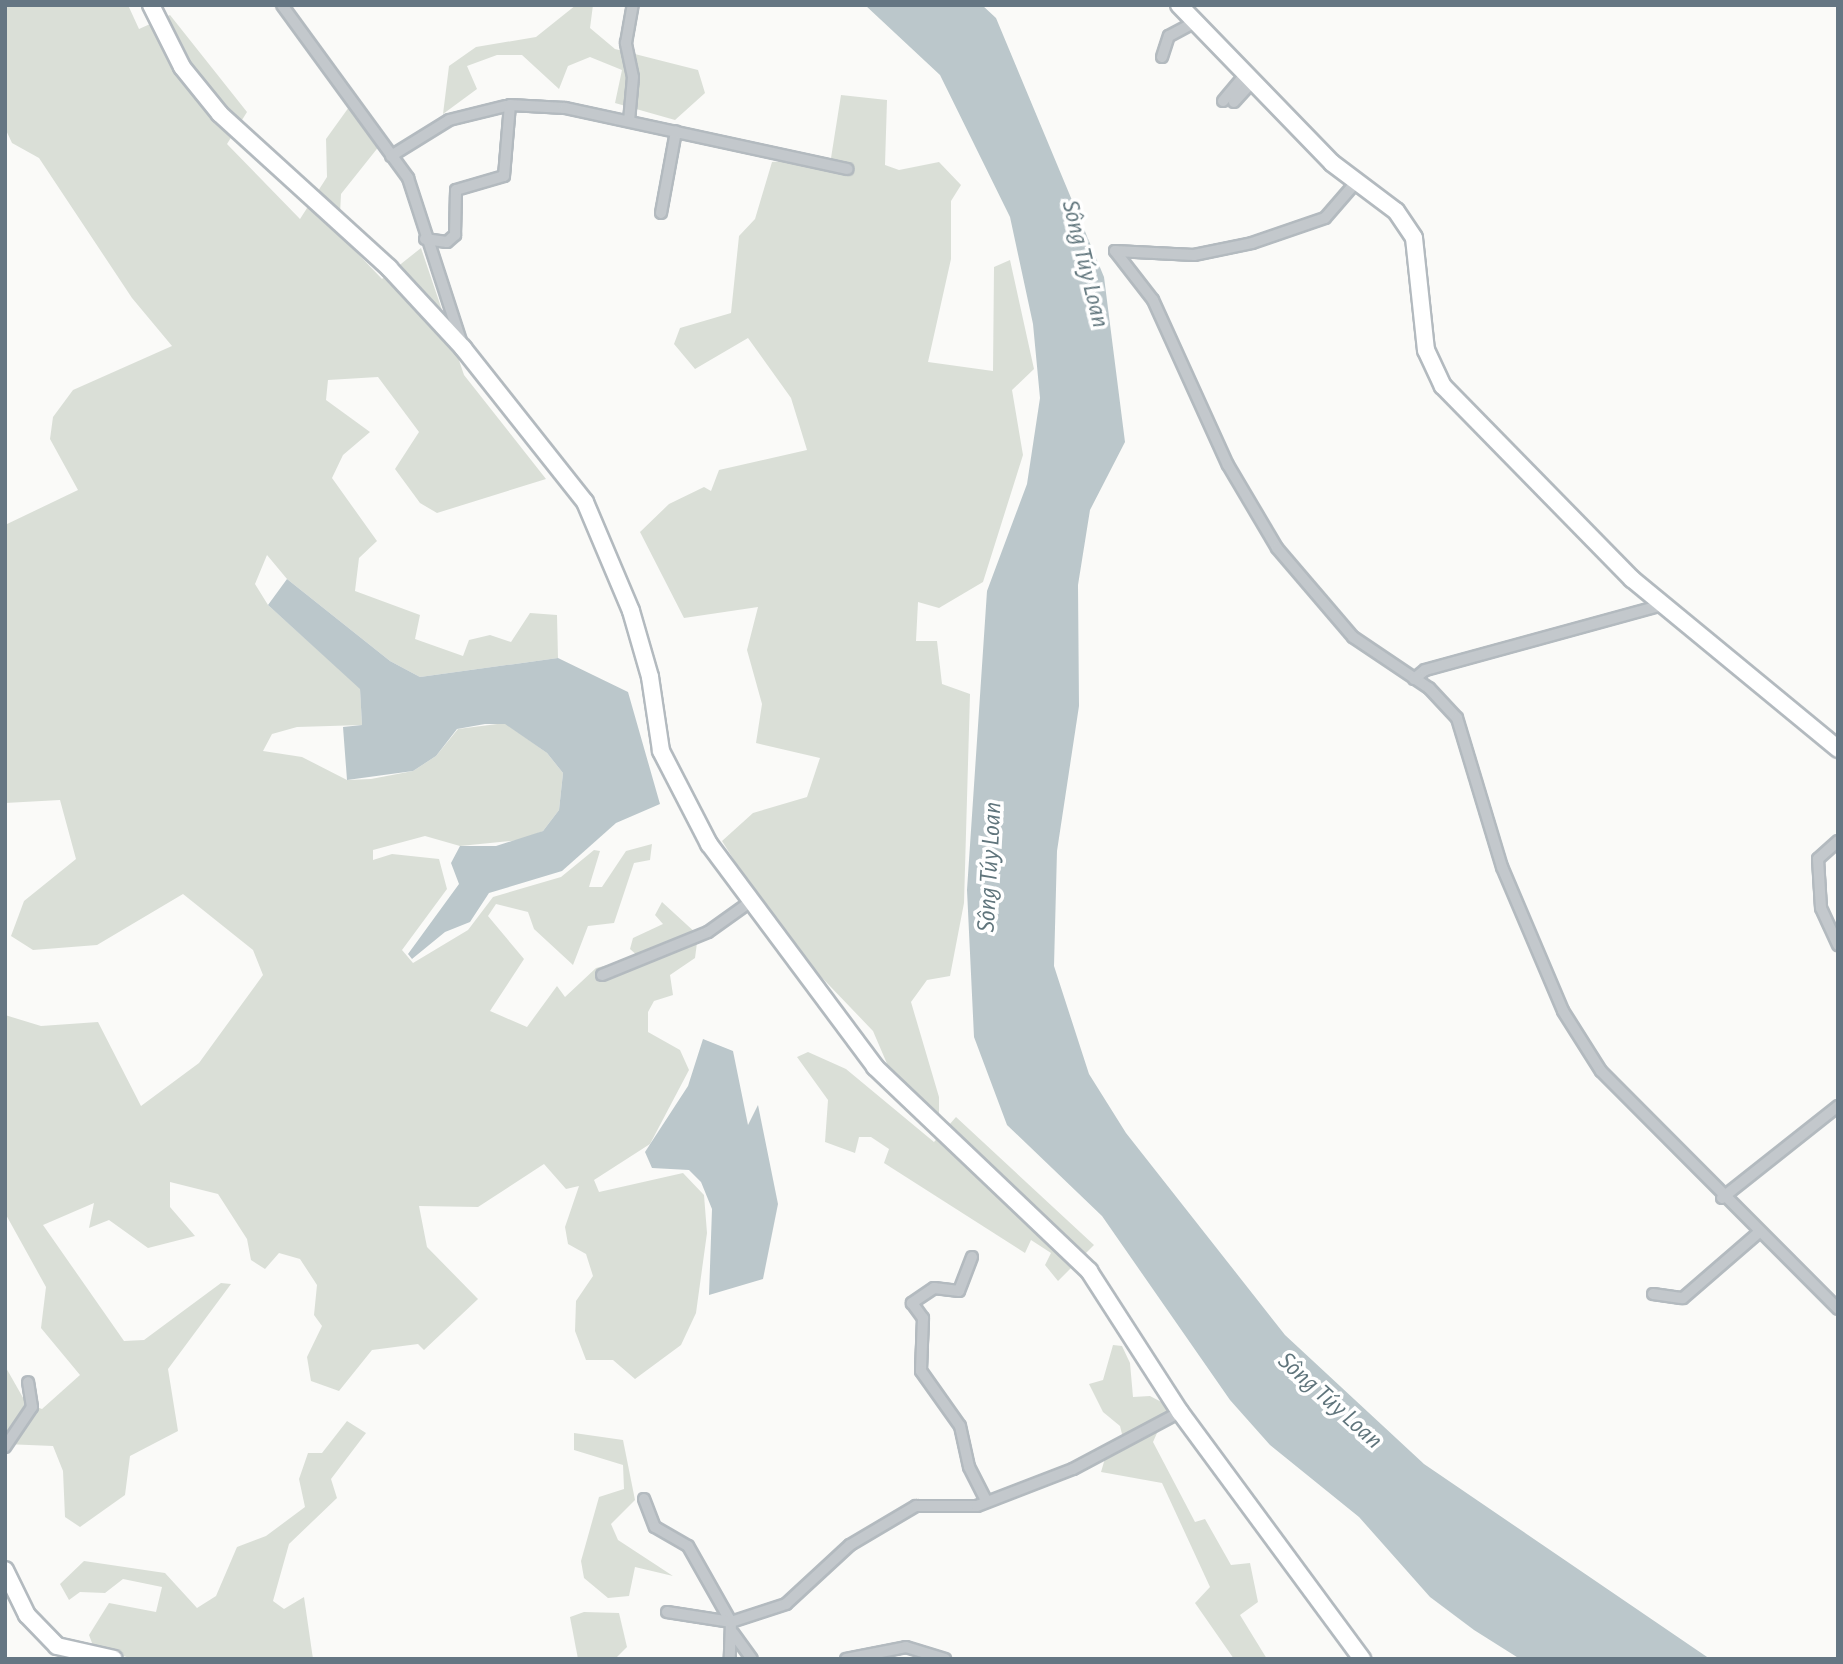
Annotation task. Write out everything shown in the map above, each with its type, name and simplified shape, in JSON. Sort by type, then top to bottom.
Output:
[{"type":"street","points":[[151,5],[182,67],[219,114],[390,268],[463,348],[585,502],[631,611],[650,677],[661,751],[709,844],[875,1067],[947,1141],[1079,1259],[1180,1412],[1362,1659]]},
{"type":"street","points":[[282,5],[408,178],[425,239],[463,348]]},
{"type":"street","points":[[628,121],[633,77],[626,43],[633,5]]},
{"type":"street","points":[[1179,5],[1247,79],[1357,181],[1396,211],[1414,238],[1426,350],[1443,386],[1663,606],[1838,749]]},
{"type":"street","points":[[1162,57],[1169,36],[1195,22]]},
{"type":"street","points":[[1228,101],[1247,79]]},
{"type":"street","points":[[425,239],[447,242],[455,235],[456,190],[504,176],[506,106]]},
{"type":"street","points":[[391,156],[449,120],[506,106],[565,108],[847,169]]},
{"type":"street","points":[[661,213],[676,131]]},
{"type":"street","points":[[1357,181],[1325,218],[1252,243],[1178,256],[1115,251],[1153,300],[1228,465],[1277,548],[1353,637],[1415,679],[1457,718],[1502,867],[1563,1011],[1627,1104],[1838,1309]]},
{"type":"street","points":[[1415,679],[1425,670],[1663,606]]},
{"type":"street","points":[[1838,841],[1818,859],[1821,908],[1838,945]]},
{"type":"street","points":[[602,975],[709,932],[750,902]]},
{"type":"street","points":[[1722,1198],[1838,1106]]},
{"type":"street","points":[[1653,1294],[1683,1297],[1758,1233]]},
{"type":"street","points":[[972,1257],[959,1291],[934,1288],[912,1303],[923,1318],[921,1371],[960,1426],[969,1467],[986,1501]]},
{"type":"street","points":[[5,1447],[32,1407],[28,1382]]},
{"type":"street","points":[[667,1612],[731,1626],[786,1604],[850,1545],[916,1506],[966,1509],[1073,1469],[1180,1412]]},
{"type":"street","points":[[644,1499],[655,1527],[688,1546],[752,1659]]},
{"type":"street","points":[[5,1570],[27,1615],[57,1646],[114,1659]]},
{"type":"street","points":[[730,1659],[731,1626]]},
{"type":"street","points":[[846,1659],[906,1647],[945,1659]]},
{"type":"shaded area","points":[[5,5],[128,5],[139,29],[170,15],[247,112],[227,144],[300,219],[327,177],[326,139],[349,107],[380,145],[341,194],[339,234],[382,279],[421,248],[464,375],[546,479],[437,513],[420,503],[395,469],[419,432],[378,377],[328,380],[326,400],[370,432],[343,455],[332,478],[377,541],[359,558],[355,591],[420,615],[415,639],[463,656],[469,640],[490,635],[511,642],[530,613],[557,615],[558,658],[420,677],[390,661],[287,579],[267,555],[255,584],[268,605],[360,688],[362,725],[297,727],[272,734],[263,751],[302,757],[347,780],[371,779],[413,771],[436,756],[458,729],[505,723],[547,753],[563,773],[559,810],[543,831],[521,840],[460,846],[425,836],[373,850],[373,860],[392,854],[439,859],[447,889],[402,950],[413,963],[468,930],[493,897],[561,877],[594,850],[600,851],[589,887],[602,887],[626,851],[652,844],[650,860],[634,863],[614,923],[588,926],[573,965],[534,929],[528,912],[496,904],[488,916],[524,959],[490,1011],[527,1027],[557,986],[565,997],[596,968],[639,957],[630,949],[633,938],[663,924],[655,915],[662,902],[698,935],[695,958],[670,975],[673,995],[654,1001],[648,1012],[648,1032],[680,1050],[689,1070],[650,1144],[594,1180],[599,1192],[683,1173],[704,1195],[707,1233],[696,1313],[681,1345],[635,1379],[613,1360],[586,1360],[575,1331],[576,1301],[593,1276],[586,1254],[568,1244],[565,1227],[579,1186],[566,1189],[544,1164],[478,1207],[419,1206],[427,1247],[478,1299],[424,1350],[418,1344],[372,1350],[339,1391],[311,1381],[307,1357],[322,1326],[314,1315],[317,1285],[300,1259],[279,1253],[265,1269],[251,1260],[247,1239],[218,1194],[170,1182],[170,1207],[195,1236],[148,1248],[109,1220],[89,1228],[94,1203],[43,1225],[124,1341],[144,1340],[221,1283],[231,1284],[168,1369],[178,1431],[130,1456],[125,1495],[80,1527],[65,1517],[63,1471],[53,1446],[5,1444],[5,1366],[26,1403],[42,1409],[80,1375],[41,1328],[46,1287],[5,1213],[5,1015],[41,1026],[98,1022],[141,1106],[199,1063],[263,975],[253,950],[183,894],[97,945],[33,950],[11,936],[24,901],[76,859],[60,800],[5,803],[5,525],[78,490],[50,439],[53,417],[73,390],[172,346],[132,298],[39,158],[12,143],[5,128]]},
{"type":"shaded area","points":[[576,5],[593,5],[590,28],[615,49],[698,70],[705,93],[675,120],[615,103],[622,70],[590,57],[568,66],[559,89],[522,55],[497,55],[467,66],[477,89],[443,114],[449,66],[476,47],[536,37]]},
{"type":"shaded area","points":[[841,95],[887,100],[885,165],[899,170],[939,162],[961,185],[951,201],[951,259],[928,362],[993,371],[994,267],[1010,260],[1034,369],[1012,390],[1023,455],[983,582],[939,608],[918,602],[916,641],[937,641],[942,684],[970,694],[964,903],[950,976],[927,980],[911,1002],[939,1097],[939,1117],[891,1073],[873,1031],[782,936],[722,841],[753,813],[807,797],[820,758],[756,743],[762,704],[747,650],[758,607],[684,618],[640,532],[669,504],[704,487],[711,491],[719,470],[807,450],[791,398],[748,338],[695,369],[674,344],[680,328],[731,313],[739,236],[755,219],[772,162],[831,158]]},
{"type":"shaded area","points":[[808,1052],[846,1069],[934,1142],[956,1117],[1094,1245],[1058,1281],[1045,1265],[1051,1253],[1031,1240],[1025,1253],[884,1163],[889,1149],[871,1137],[859,1137],[855,1153],[825,1142],[828,1100],[797,1057]]},
{"type":"shaded area","points":[[1113,1345],[1122,1346],[1130,1363],[1133,1397],[1150,1396],[1169,1406],[1153,1442],[1195,1522],[1205,1519],[1231,1565],[1250,1563],[1258,1602],[1240,1615],[1267,1659],[1234,1659],[1195,1603],[1210,1587],[1162,1483],[1101,1472],[1106,1455],[1125,1446],[1120,1426],[1103,1412],[1089,1384],[1103,1380]]},
{"type":"shaded area","points":[[347,1421],[366,1433],[331,1479],[337,1498],[289,1544],[273,1601],[284,1609],[304,1597],[313,1659],[134,1659],[94,1648],[89,1635],[109,1603],[156,1612],[162,1587],[123,1579],[105,1593],[80,1592],[69,1600],[60,1584],[84,1561],[165,1573],[197,1608],[216,1596],[237,1547],[266,1536],[305,1507],[299,1479],[308,1453],[322,1453]]},
{"type":"shaded area","points":[[574,1433],[623,1440],[635,1500],[611,1524],[618,1540],[673,1576],[635,1567],[629,1596],[608,1598],[584,1578],[581,1561],[599,1497],[624,1489],[623,1465],[574,1450]]},
{"type":"shaded area","points":[[584,1612],[619,1613],[627,1647],[615,1659],[578,1659],[570,1617]]},
{"type":"water","name":"Sông Túy Loan","points":[[865,5],[982,5],[996,18],[1104,277],[1125,442],[1090,510],[1078,585],[1079,706],[1057,851],[1054,966],[1089,1074],[1126,1133],[1285,1335],[1424,1464],[1710,1659],[1520,1659],[1474,1630],[1430,1597],[1359,1517],[1270,1445],[1230,1400],[1102,1216],[1007,1125],[974,1037],[967,890],[987,591],[1027,484],[1040,398],[1033,324],[1010,217],[940,75]]},
{"type":"water","points":[[287,579],[390,661],[420,677],[558,658],[628,692],[660,804],[616,823],[562,871],[489,893],[470,922],[445,932],[412,959],[408,954],[459,884],[451,863],[460,846],[496,846],[543,831],[559,810],[563,773],[547,753],[505,724],[485,724],[457,729],[436,756],[413,771],[347,780],[343,727],[362,725],[360,689],[268,605]]},
{"type":"water","points":[[703,1039],[733,1051],[748,1125],[758,1105],[778,1204],[763,1279],[709,1295],[712,1209],[701,1182],[689,1170],[652,1168],[645,1152],[688,1086]]}]
